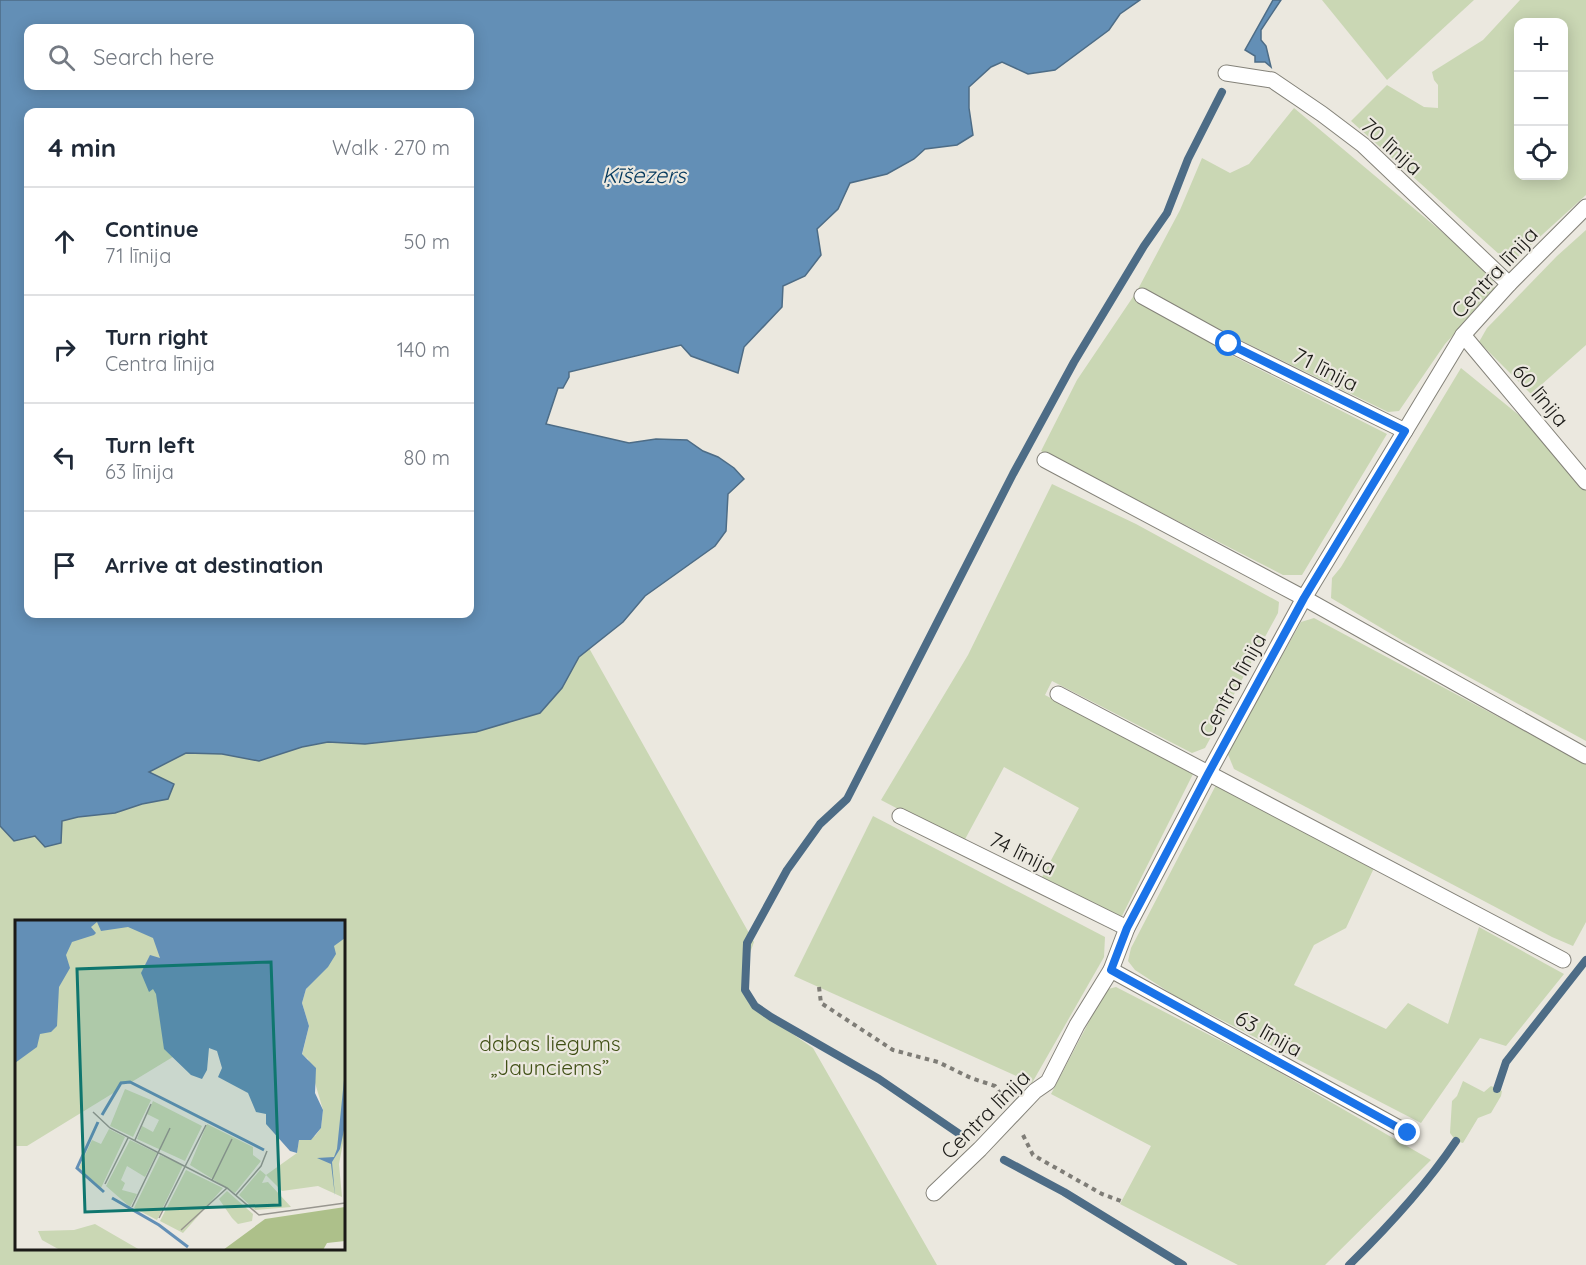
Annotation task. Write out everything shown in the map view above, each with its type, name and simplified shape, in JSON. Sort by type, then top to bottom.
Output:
[{"type":"lane","name":"70 līnija","points":[[1226,72],[1272,80],[1322,114],[1363,145],[1509,284]]},
{"type":"lane","name":"Centra līnija","points":[[934,1193],[1015,1114],[1035,1091],[1048,1083],[1077,1025],[1111,970],[1127,928],[1304,598],[1463,335],[1509,284],[1586,207]]},
{"type":"lane","name":"71 līnija","points":[[1143,296],[1229,344],[1405,431]]},
{"type":"lane","name":"60 līnija","points":[[1463,335],[1586,482]]},
{"type":"lane","points":[[1045,460],[1304,598],[1586,756]]},
{"type":"lane","points":[[1058,694],[1563,960]]},
{"type":"lane","name":"74 līnija","points":[[900,816],[1127,928]]},
{"type":"lane","name":"63 līnija","points":[[1111,970],[1408,1133]]},
{"type":"path","points":[[819,987],[821,1003],[893,1050],[938,1062],[971,1078],[995,1086],[1015,1114],[1033,1155],[1102,1194],[1121,1201]]},
{"type":"green space","name":"dabas liegums „Jaunciems”","points":[[0,0],[24,24],[24,90],[28,90],[28,108],[24,108],[24,618],[474,618],[474,443],[754,942],[742,975],[749,1004],[813,1048],[937,1265],[0,1265]]},
{"type":"green space","points":[[1322,0],[1474,0],[1387,80]]},
{"type":"green space","points":[[1520,0],[1586,0],[1586,195],[1510,264],[1351,121],[1387,85],[1424,107],[1438,108],[1438,85],[1432,72],[1483,40]]},
{"type":"green space","points":[[1294,108],[1491,273],[1495,289],[1445,344],[1399,411],[1388,412],[1234,337],[1225,352],[1387,434],[1302,575],[1283,575],[1041,451],[1077,380],[1137,291],[1180,210],[1202,158],[1230,173],[1249,164]]},
{"type":"green space","points":[[1586,230],[1586,345],[1531,394],[1479,342],[1487,328],[1557,256]]},
{"type":"green space","points":[[1461,368],[1525,420],[1586,479],[1586,741],[1403,641],[1331,598],[1332,578],[1341,567]]},
{"type":"green space","points":[[1052,484],[1136,524],[1279,602],[1278,613],[1205,748],[1192,753],[1052,681],[1045,695],[1193,774],[1122,916],[1107,915],[1041,879],[1079,808],[1004,767],[963,843],[881,800],[968,655]]},
{"type":"green space","points":[[1314,618],[1586,764],[1586,922],[1573,946],[1234,769],[1227,752],[1301,622]]},
{"type":"green space","points":[[1216,785],[1374,868],[1346,928],[1314,945],[1294,985],[1386,1029],[1408,1003],[1448,1024],[1479,927],[1564,974],[1506,1046],[1480,1038],[1421,1123],[1175,996],[1135,970],[1128,961],[1131,948]]},
{"type":"green space","points":[[873,816],[1105,937],[1104,957],[1032,1083],[794,976]]},
{"type":"green space","points":[[1116,987],[1258,1060],[1431,1160],[1325,1265],[1238,1265],[1120,1204],[1151,1146],[1051,1094],[1102,997],[1108,989]]},
{"type":"green space","points":[[1463,1081],[1484,1092],[1491,1086],[1502,1091],[1491,1113],[1478,1118],[1463,1143],[1456,1141],[1450,1133],[1452,1101],[1457,1096]]},
{"type":"water","name":"Ķīšezers","points":[[0,0],[1140,0],[1120,14],[1109,30],[1055,70],[1028,74],[1002,62],[991,67],[969,87],[973,135],[957,145],[925,149],[914,159],[887,174],[850,183],[838,209],[817,229],[821,255],[805,276],[783,286],[782,307],[744,347],[738,373],[691,356],[681,345],[569,372],[563,388],[558,388],[546,424],[629,443],[656,439],[687,440],[703,451],[718,457],[734,468],[744,479],[728,494],[726,531],[715,546],[645,596],[623,622],[579,657],[562,688],[540,713],[476,732],[365,744],[328,742],[302,747],[259,761],[222,754],[186,753],[149,772],[174,784],[168,799],[142,804],[115,813],[62,821],[61,843],[45,847],[35,836],[14,841],[0,826]]},
{"type":"water","points":[[1273,0],[1281,0],[1261,30],[1261,40],[1266,46],[1271,67],[1265,62],[1255,62],[1255,56],[1245,50]]},
{"type":"waterway","points":[[961,1135],[879,1079],[755,1006],[745,990],[747,943],[787,870],[820,824],[847,799],[1013,474],[1074,362],[1144,246],[1167,213],[1188,159],[1222,92]]},
{"type":"waterway","points":[[1497,1089],[1506,1062],[1586,960]]},
{"type":"waterway","points":[[1349,1265],[1406,1206],[1456,1141]]},
{"type":"waterway","points":[[1004,1160],[1064,1192],[1183,1265]]},
{"type":"route","points":[[1229,344],[1405,431],[1304,598],[1127,928],[1111,970],[1408,1133]]}]
